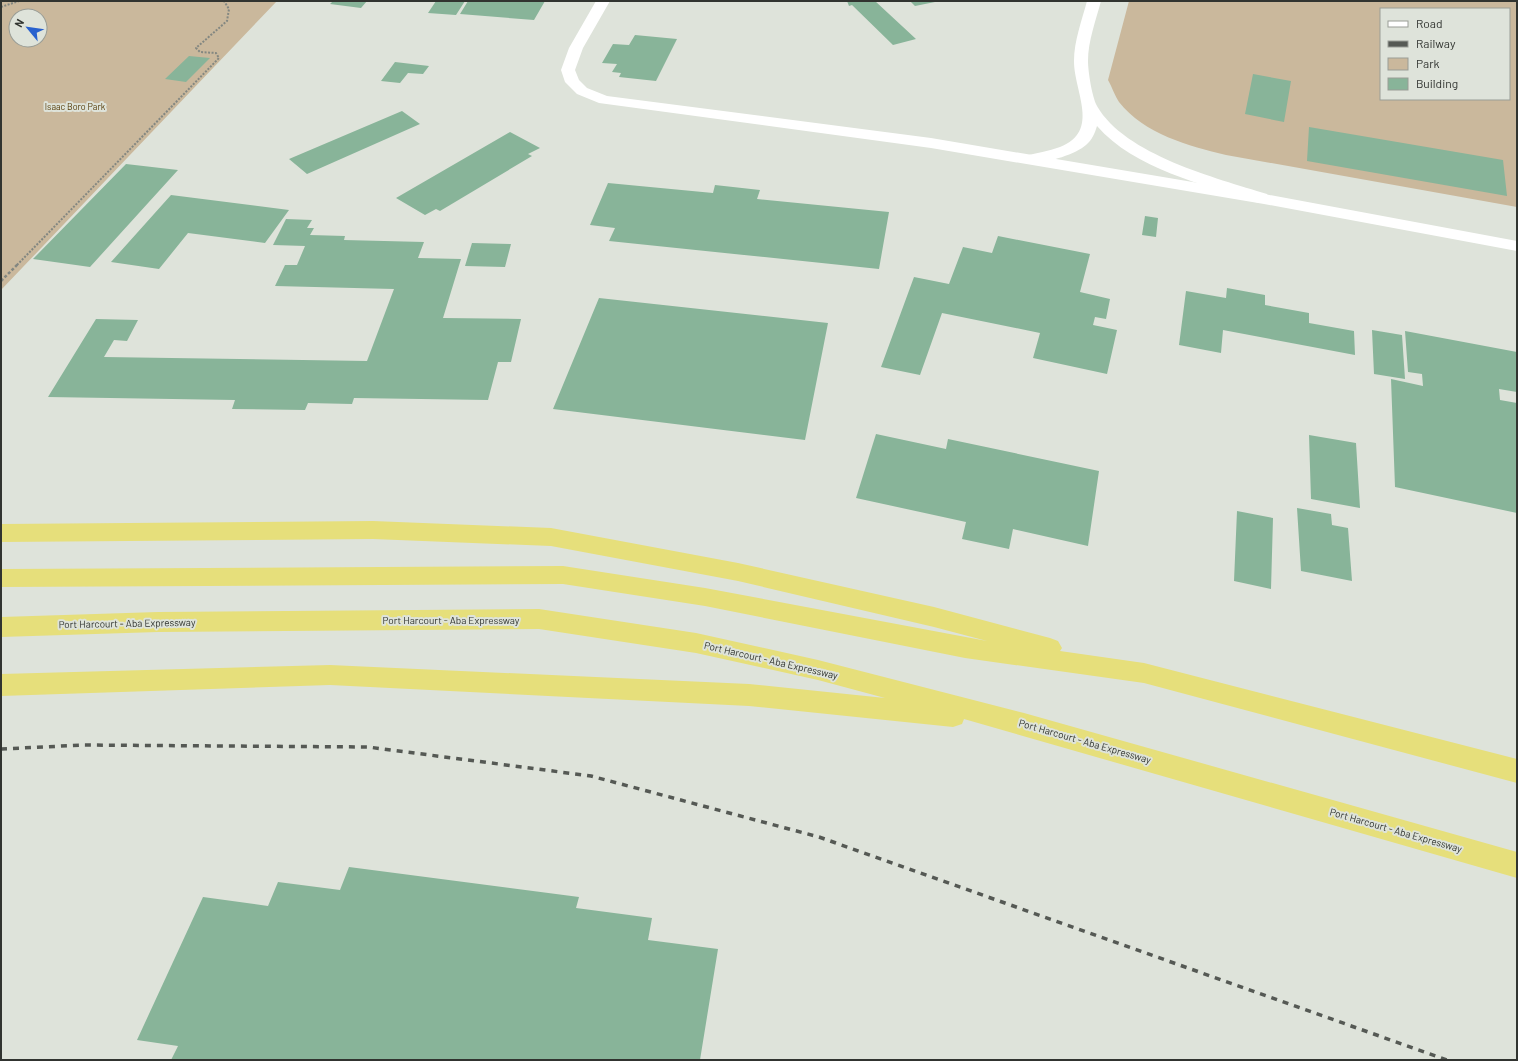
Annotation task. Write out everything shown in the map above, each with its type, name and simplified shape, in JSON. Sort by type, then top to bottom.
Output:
[{"type":"highway","points":[[1,533],[373,530],[550,537],[738,572],[934,618],[1517,771]]},
{"type":"highway","points":[[1,578],[562,575],[705,597],[965,648],[1144,673]]},
{"type":"highway","name":"Port Harcourt - Aba Expressway","points":[[1,626],[158,622],[539,619],[703,645],[818,670],[1024,724],[1517,865]]},
{"type":"highway","points":[[1,685],[330,675],[749,695],[1024,724]]},
{"type":"street","points":[[603,1],[576,48],[568,70],[572,82],[582,91],[604,100],[931,143],[1264,199],[1517,246]]},
{"type":"street","points":[[1030,159],[1056,153],[1075,146],[1086,136],[1091,124],[1083,84],[1081,59],[1094,1]]},
{"type":"street","points":[[1088,105],[1114,135],[1142,153],[1177,169],[1264,199]]},
{"type":"path","points":[[1,7],[19,1]]},
{"type":"path","points":[[1,281],[219,58],[216,53],[200,52],[196,48],[227,21],[229,9],[224,1]]},
{"type":"green space","name":"Isaac Boro Park","points":[[1,1],[277,1],[1,290]]},
{"type":"green space","points":[[1129,1],[1517,1],[1517,207],[1226,155],[1182,143],[1141,123],[1129,113],[1116,97],[1108,80]]},
{"type":"building","points":[[333,1],[367,1],[361,8],[330,4]]},
{"type":"building","points":[[436,1],[465,1],[456,15],[428,13]]},
{"type":"building","points":[[468,1],[545,1],[534,20],[460,14]]},
{"type":"building","points":[[847,1],[875,1],[916,39],[893,45],[852,5],[849,6]]},
{"type":"building","points":[[910,1],[935,1],[935,2],[915,6]]},
{"type":"building","points":[[635,35],[677,39],[656,81],[619,77],[621,73],[612,72],[617,64],[602,63],[613,44],[629,45]]},
{"type":"building","points":[[189,56],[210,58],[186,82],[165,79]]},
{"type":"building","points":[[395,62],[429,66],[423,74],[408,73],[400,83],[381,81]]},
{"type":"building","points":[[1253,74],[1291,81],[1284,122],[1245,114]]},
{"type":"building","points":[[402,111],[420,124],[307,174],[289,159]]},
{"type":"building","points":[[1309,127],[1503,160],[1507,196],[1307,161]]},
{"type":"building","points":[[510,132],[540,148],[528,154],[532,156],[440,211],[436,209],[425,215],[396,198]]},
{"type":"building","points":[[126,164],[178,170],[90,267],[33,259]]},
{"type":"building","points":[[608,183],[713,193],[715,185],[760,190],[757,199],[889,212],[879,269],[609,241],[615,228],[590,225]]},
{"type":"building","points":[[171,195],[289,210],[265,243],[188,233],[159,269],[111,262]]},
{"type":"building","points":[[1145,216],[1158,218],[1156,237],[1142,235]]},
{"type":"building","points":[[286,219],[312,220],[307,228],[314,228],[310,235],[345,236],[344,240],[424,242],[418,258],[461,259],[443,318],[521,319],[511,362],[498,362],[488,400],[354,398],[352,404],[308,403],[305,410],[232,409],[235,400],[48,397],[96,319],[138,320],[127,341],[114,340],[104,357],[367,361],[394,289],[275,286],[285,265],[297,265],[305,246],[273,245]]},
{"type":"building","points":[[998,236],[1090,254],[1080,292],[1110,299],[1106,319],[1095,317],[1093,325],[1117,330],[1107,374],[1033,358],[1040,333],[942,313],[920,375],[881,367],[914,277],[949,284],[963,247],[992,253]]},
{"type":"building","points":[[472,243],[511,244],[505,267],[465,266]]},
{"type":"building","points":[[1227,288],[1265,295],[1265,305],[1309,313],[1309,323],[1354,331],[1355,355],[1223,330],[1221,353],[1179,345],[1186,291],[1226,298]]},
{"type":"building","points":[[599,298],[828,323],[805,440],[553,409]]},
{"type":"building","points":[[1372,330],[1402,335],[1405,379],[1374,374]]},
{"type":"building","points":[[1405,331],[1517,352],[1517,392],[1499,389],[1500,400],[1517,403],[1517,513],[1395,487],[1391,379],[1423,386],[1422,374],[1408,372]]},
{"type":"building","points":[[876,434],[946,449],[948,439],[1099,471],[1088,546],[1013,529],[1009,549],[962,539],[966,522],[856,498]]},
{"type":"building","points":[[1309,435],[1356,443],[1360,508],[1311,499]]},
{"type":"building","points":[[1297,508],[1331,514],[1332,525],[1348,528],[1352,581],[1301,571]]},
{"type":"building","points":[[1237,511],[1273,518],[1271,589],[1234,581]]},
{"type":"building","points":[[349,867],[579,897],[576,908],[652,918],[648,940],[718,949],[700,1060],[171,1060],[178,1046],[137,1040],[203,897],[268,906],[278,882],[340,890]]},
{"type":"railway","points":[[1,749],[84,745],[368,747],[591,776],[819,837],[1447,1060]]}]
